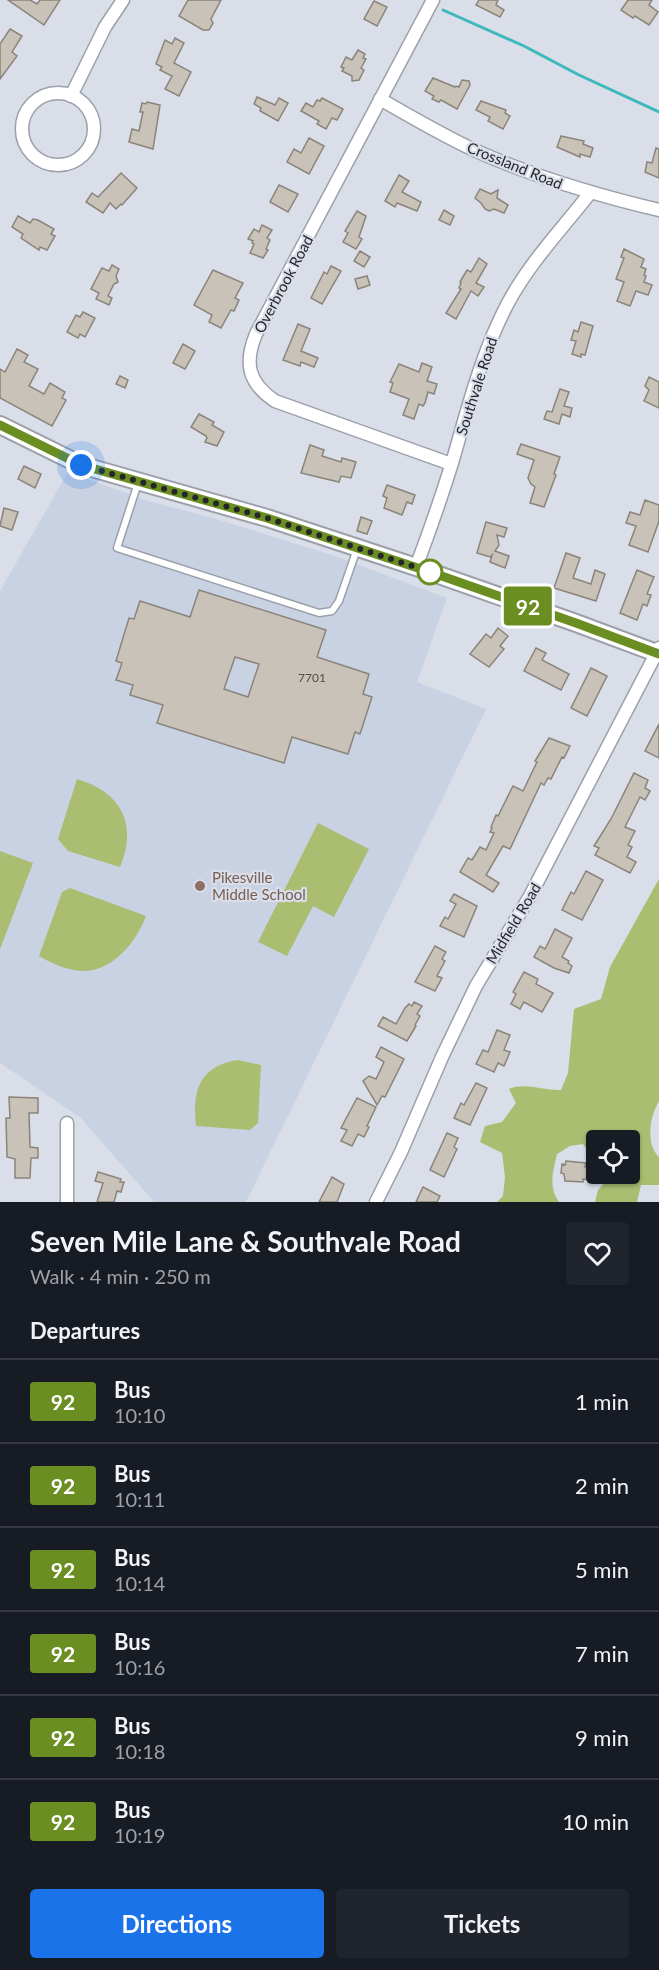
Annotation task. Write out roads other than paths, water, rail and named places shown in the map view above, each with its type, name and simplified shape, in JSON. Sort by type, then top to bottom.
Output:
[{"type":"street","points":[[71,96],[105,27],[123,0]]},
{"type":"street","name":"Overbrook Road","points":[[434,0],[256,334],[248,357],[249,368],[258,387],[275,401],[451,464]]},
{"type":"street","points":[[50,94],[71,96],[86,106],[91,115],[94,126],[89,148],[74,161],[64,165],[43,162],[34,156],[23,137],[22,126],[25,116],[30,107],[39,99],[50,94]]},
{"type":"street","name":"Crossland Road","points":[[380,99],[472,149],[590,193],[659,210]]},
{"type":"street","name":"Southvale Road","points":[[416,567],[451,464],[478,371],[508,304],[547,244],[590,193]]},
{"type":"street","points":[[0,425],[81,465],[267,518],[416,567],[658,652]]},
{"type":"street","name":"Midfield Road","points":[[376,1202],[476,986],[530,896],[658,652]]},
{"type":"street","points":[[67,1123],[67,1202]]},
{"type":"lane","points":[[138,483],[117,548],[319,613],[332,611],[339,601],[357,548]]},
{"type":"waterway","points":[[443,10],[524,46],[579,75],[659,112]]},
{"type":"place","name":"Pikesville Middle School","points":[[200,886]]}]
